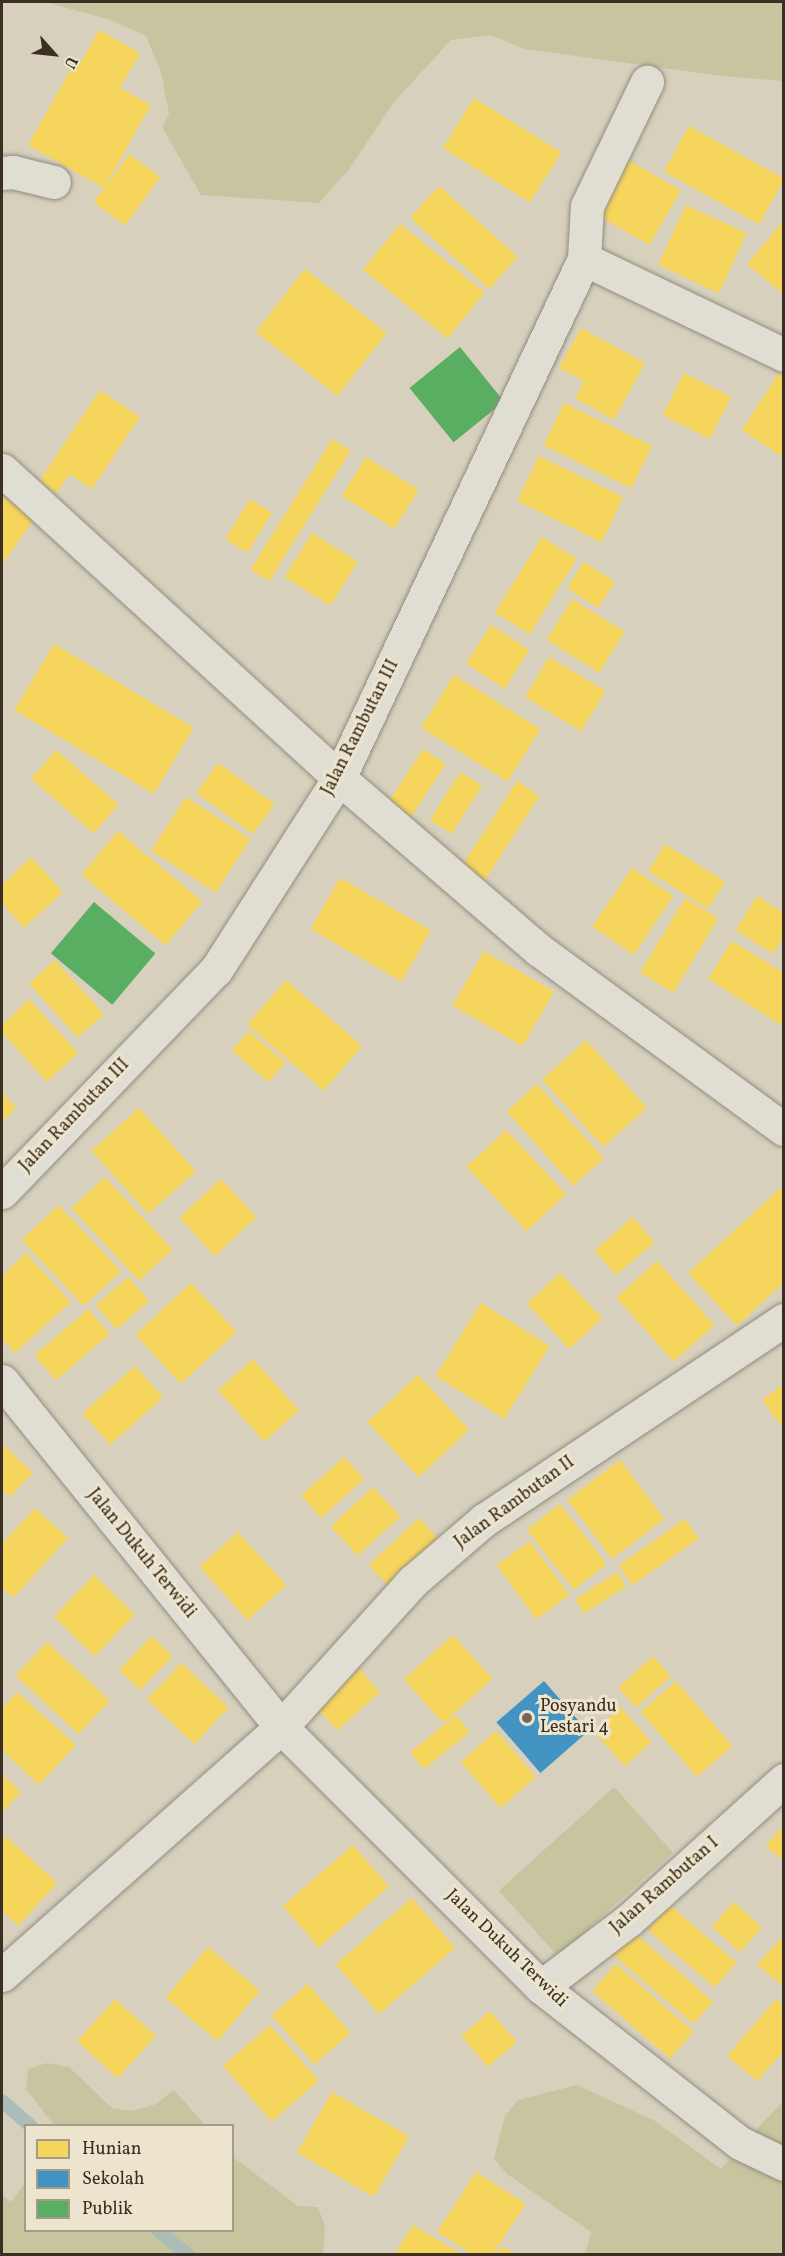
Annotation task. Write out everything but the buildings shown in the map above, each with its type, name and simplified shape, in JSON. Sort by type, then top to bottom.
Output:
[{"type":"street","points":[[647,82],[587,206],[585,259],[783,355]]},
{"type":"street","points":[[2,173],[13,172],[54,182]]},
{"type":"street","name":"Jalan Rambutan III","points":[[2,1192],[216,970],[339,778],[585,259]]},
{"type":"street","points":[[2,470],[339,778],[539,950],[783,1129]]},
{"type":"street","name":"Jalan Rambutan II","points":[[281,1727],[413,1581],[484,1520],[783,1320]]},
{"type":"street","name":"Jalan Dukuh Terwidi","points":[[2,1381],[281,1727],[542,1987],[740,2143],[783,2164]]},
{"type":"street","points":[[2,1975],[281,1727]]},
{"type":"street","name":"Jalan Rambutan I","points":[[542,1987],[629,1920],[783,1780]]},
{"type":"shaded area","points":[[45,2],[783,2],[783,81],[722,76],[525,49],[490,35],[451,40],[394,102],[350,168],[319,203],[201,195],[162,127],[169,114],[161,72],[146,36],[111,20]]},
{"type":"shaded area","points":[[614,1787],[673,1852],[558,1956],[499,1891]]},
{"type":"shaded area","points":[[47,2063],[69,2067],[112,2108],[131,2111],[154,2105],[174,2090],[204,2124],[53,2124],[26,2089],[28,2069]]},
{"type":"shaded area","points":[[577,2085],[655,2121],[721,2169],[783,2101],[783,2254],[585,2254],[591,2232],[507,2174],[494,2159],[505,2116],[518,2100]]},
{"type":"shaded area","points":[[234,2158],[298,2206],[318,2207],[325,2226],[323,2254],[2,2254],[2,2195],[11,2202],[24,2184],[24,2232],[234,2232]]},
{"type":"waterway","points":[[2,2101],[29,2124]]},
{"type":"waterway","points":[[160,2232],[187,2254]]},
{"type":"place","name":"Posyandu Lestari 4","points":[[527,1718]]}]
